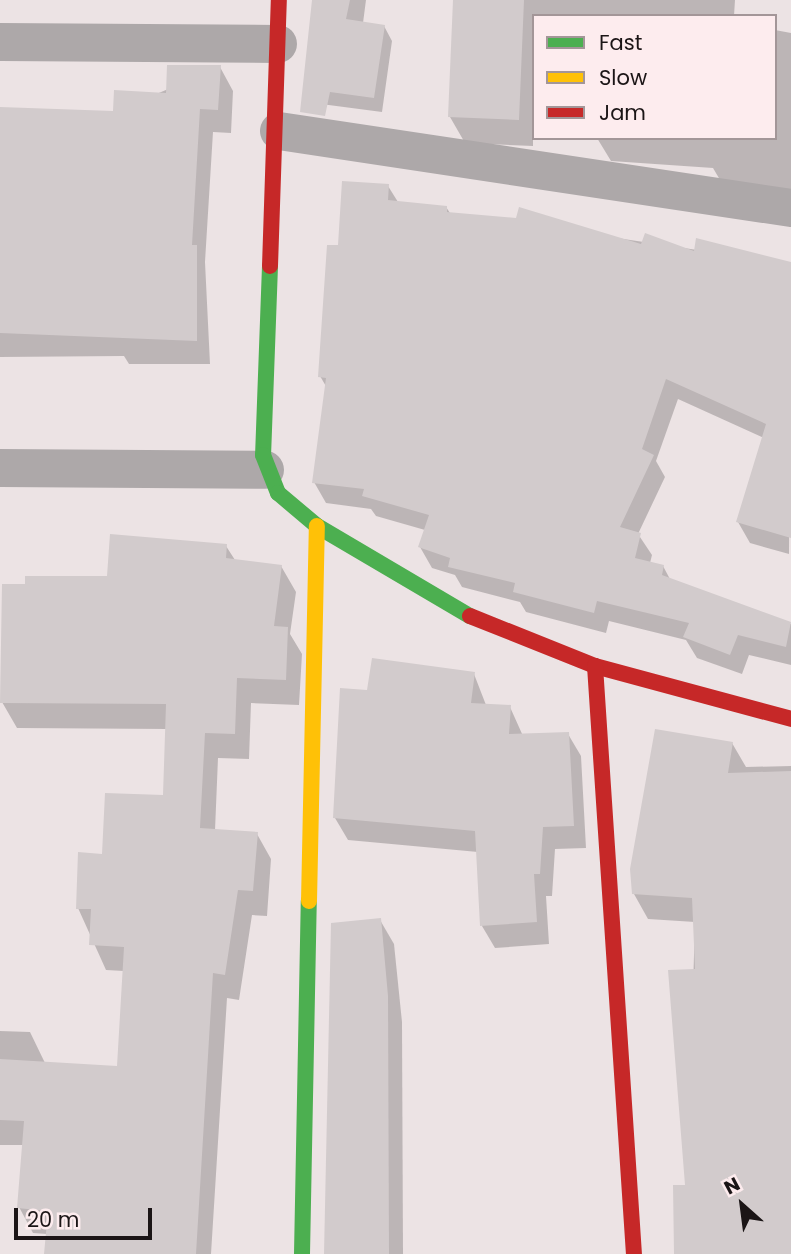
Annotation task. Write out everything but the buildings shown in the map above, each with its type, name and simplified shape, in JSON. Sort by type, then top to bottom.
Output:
[{"type":"street","points":[[279,0],[279,131],[265,470],[290,506],[317,526],[465,614],[595,666],[791,719]]},
{"type":"street","points":[[0,42],[278,44]]},
{"type":"street","points":[[279,131],[791,208]]},
{"type":"street","points":[[0,468],[265,470]]},
{"type":"street","points":[[302,1254],[317,526]]},
{"type":"street","points":[[595,666],[634,1254]]},
{"type":"traffic: fast","points":[[270,266],[263,455],[278,493],[317,526],[470,616]]},
{"type":"traffic: fast","points":[[302,1254],[309,901]]},
{"type":"traffic: slow","points":[[309,901],[317,526]]},
{"type":"traffic: jam","points":[[270,266],[279,0]]},
{"type":"traffic: jam","points":[[470,616],[595,666],[791,719]]},
{"type":"traffic: jam","points":[[595,666],[634,1254]]}]
